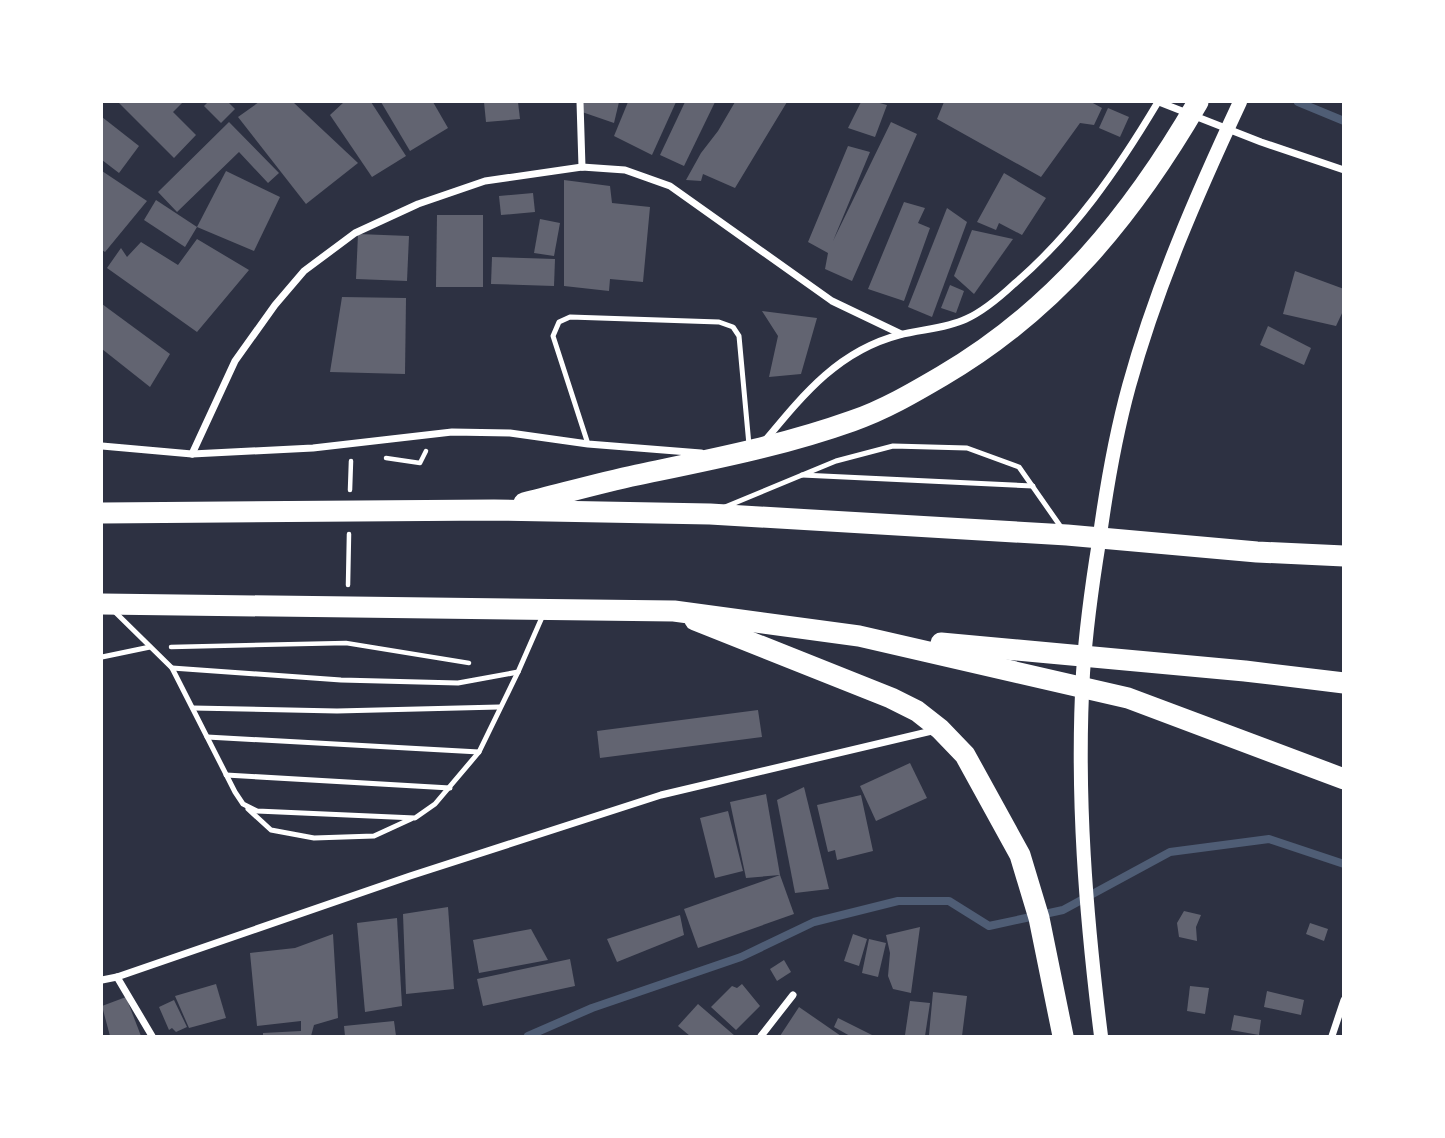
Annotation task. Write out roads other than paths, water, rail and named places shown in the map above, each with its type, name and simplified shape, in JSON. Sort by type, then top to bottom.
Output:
[{"type":"highway","points":[[494,510],[635,475],[748,452],[854,421],[905,398],[973,357],[1057,289],[1100,245],[1137,198],[1199,102]]},
{"type":"highway","points":[[102,513],[494,510],[710,514],[1067,535],[1257,552],[1343,556]]},
{"type":"highway","points":[[1257,552],[1343,569]]},
{"type":"highway","points":[[104,604],[674,611],[859,636],[1245,671],[1343,683]]},
{"type":"highway","points":[[674,611],[725,634],[891,698],[918,712],[940,729],[965,755],[1020,855],[1039,918],[1060,1011],[1063,1037]]},
{"type":"highway","points":[[859,636],[1128,698],[1343,779]]},
{"type":"main road","points":[[1101,1037],[1090,952],[1083,862],[1080,767],[1083,672],[1107,483],[1128,387],[1163,279],[1202,182],[1240,102]]},
{"type":"street","points":[[580,102],[582,167]]},
{"type":"street","points":[[102,446],[192,454],[313,448],[452,432],[510,433],[664,452],[748,452],[826,372],[871,344],[901,334],[929,330],[967,319],[998,298],[1042,260],[1088,207],[1127,154],[1159,102],[1261,142],[1343,170]]},
{"type":"street","points":[[192,454],[235,360],[304,271],[355,233],[418,204],[485,181],[582,167],[625,170],[670,186],[832,301],[901,334]]},
{"type":"street","points":[[102,980],[661,795],[940,729]]},
{"type":"street","points":[[117,977],[152,1037]]},
{"type":"street","points":[[761,1037],[793,995]]},
{"type":"street","points":[[1332,1037],[1343,1000]]},
{"type":"lane","points":[[588,444],[553,337],[559,322],[570,317],[719,322],[733,327],[738,336],[748,452]]},
{"type":"lane","points":[[710,514],[836,460],[893,446],[967,449],[1018,467],[1067,535]]},
{"type":"lane","points":[[800,475],[1033,486]]},
{"type":"lane","points":[[104,604],[172,668],[243,804],[271,830],[314,838],[374,836],[415,818],[435,804],[479,752],[547,608]]},
{"type":"lane","points":[[102,657],[150,647]]},
{"type":"lane","points":[[172,668],[341,680],[458,683],[518,672]]},
{"type":"lane","points":[[193,708],[337,711],[499,707]]},
{"type":"lane","points":[[207,737],[479,752]]},
{"type":"lane","points":[[226,775],[451,788]]},
{"type":"lane","points":[[243,804],[257,811],[415,818]]},
{"type":"waterway","points":[[1298,102],[1344,121]]},
{"type":"waterway","points":[[528,1036],[592,1008],[741,957],[814,922],[898,901],[949,901],[989,926],[1063,910],[1170,852],[1269,839],[1344,864]]}]
